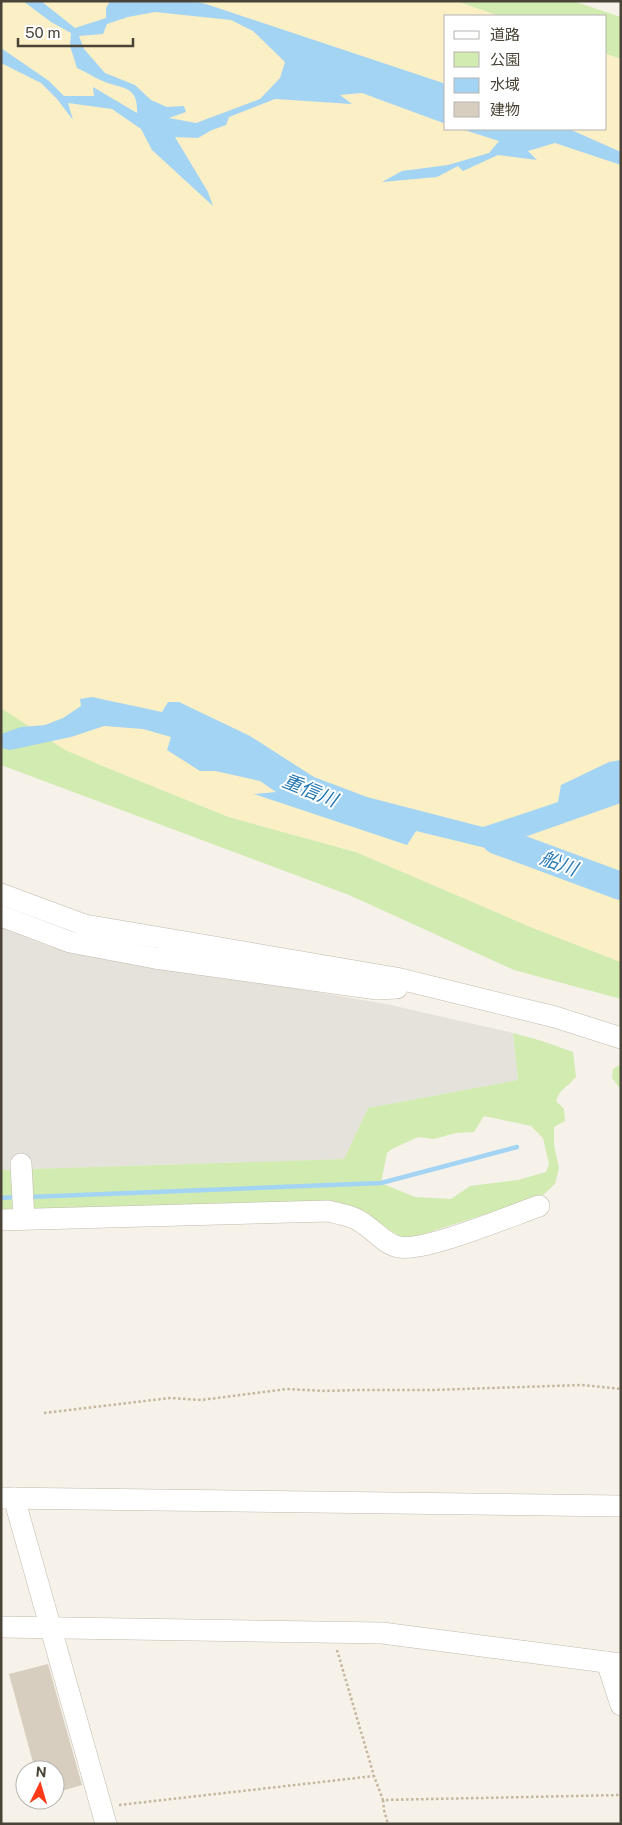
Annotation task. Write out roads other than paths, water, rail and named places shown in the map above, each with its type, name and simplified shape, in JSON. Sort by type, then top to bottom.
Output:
[{"type":"street","points":[[1,894],[85,925],[431,985],[555,1017],[621,1038]]},
{"type":"street","points":[[1,916],[70,942],[155,958],[377,989],[431,985]]},
{"type":"street","points":[[22,1166],[24,1216]]},
{"type":"street","points":[[1,1220],[24,1216],[328,1211],[345,1214],[364,1223],[382,1238],[398,1247],[414,1247],[442,1240],[539,1206]]},
{"type":"street","points":[[103,1816],[51,1628],[8,1498],[621,1506]]},
{"type":"street","points":[[1,1627],[382,1633],[614,1663],[621,1705]]},
{"type":"water","points":[[23,1],[41,1],[75,28],[106,18],[106,8],[110,1],[193,1],[206,4],[444,83],[444,123],[362,93],[340,95],[352,104],[275,99],[229,117],[226,125],[198,138],[175,137],[208,192],[213,206],[152,150],[141,129],[112,109],[68,103],[73,120],[57,99],[41,83],[1,63],[1,48],[49,81],[64,96],[94,96],[93,87],[137,113],[135,98],[129,90],[101,80],[77,68],[70,46],[71,33],[51,22]],"holes":[[[155,12],[231,20],[253,31],[285,62],[280,78],[260,99],[196,123],[169,118],[186,112],[184,106],[167,107],[151,100],[135,85],[105,73],[84,49],[79,36],[103,34],[107,24],[128,17]]]},
{"type":"water","points":[[464,130],[571,130],[621,152],[621,165],[555,143],[528,151],[537,160],[498,155],[463,171],[458,166],[437,177],[382,182],[402,171],[448,165],[489,153],[499,141]]},
{"type":"water","name":"重信川","points":[[92,697],[162,712],[168,702],[179,702],[250,736],[314,777],[367,797],[483,827],[558,802],[561,785],[609,762],[621,760],[621,803],[519,839],[498,851],[416,831],[407,845],[254,794],[276,792],[260,781],[215,771],[200,771],[167,750],[171,737],[143,729],[104,726],[71,737],[10,750],[1,748],[1,734],[21,727],[45,725],[63,718],[81,706],[80,699]]},
{"type":"waterway","name":"船川","points":[[496,840],[621,886]]},
{"type":"waterway","points":[[29,1197],[381,1183],[517,1147]]},
{"type":"waterway","points":[[1,1198],[16,1197]]}]
